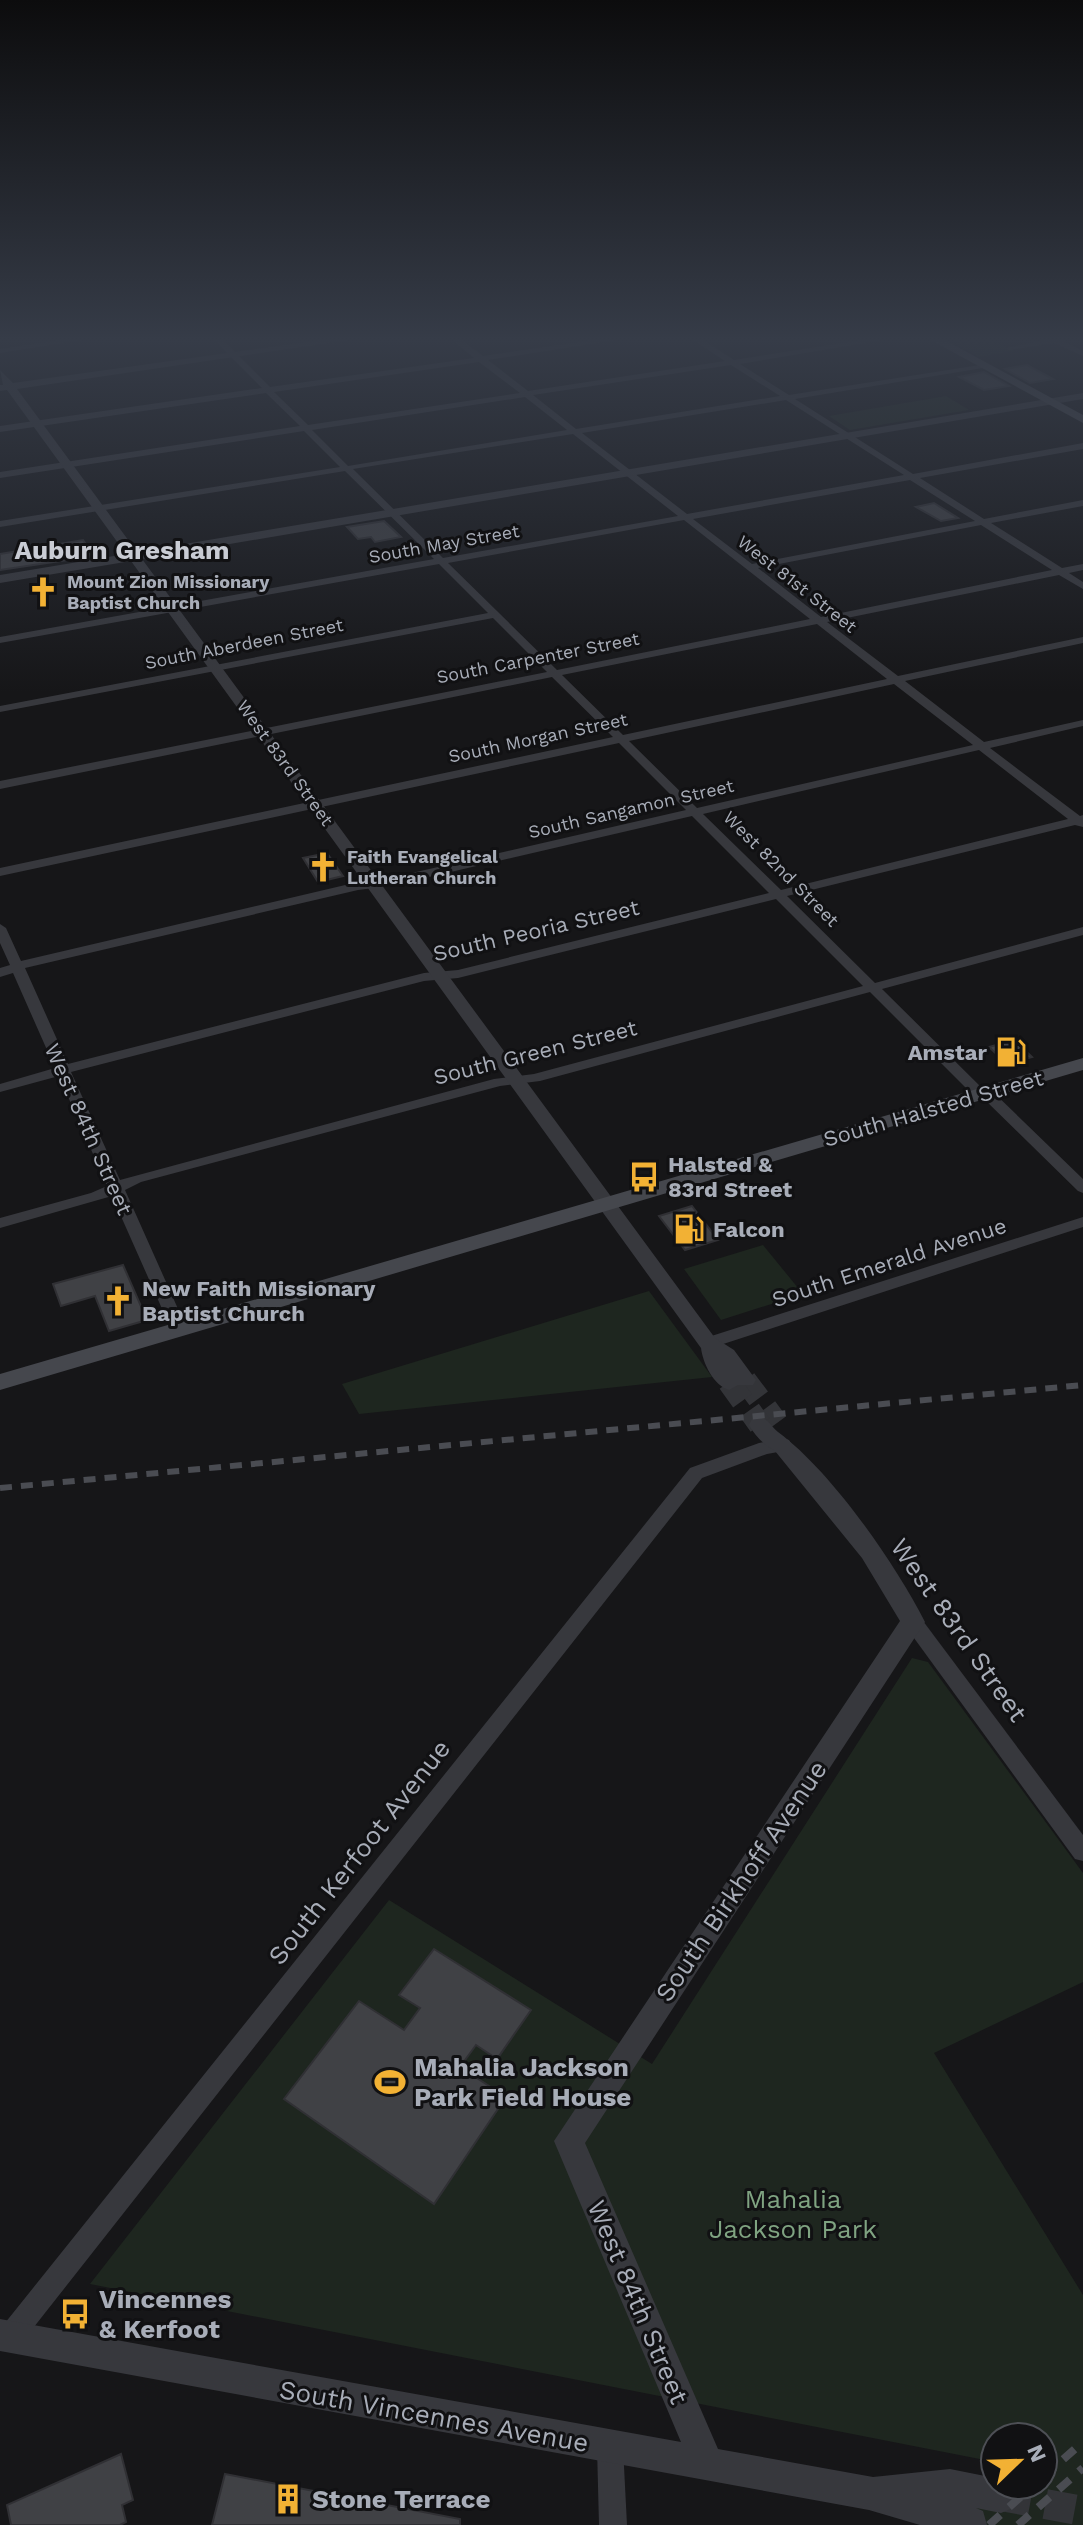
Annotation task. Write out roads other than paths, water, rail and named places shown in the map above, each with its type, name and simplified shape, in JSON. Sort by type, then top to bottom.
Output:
[{"type":"main road","name":"South Halsted Street","points":[[0,1382],[1083,1064]]},
{"type":"street","name":"West 83rd Street","points":[[60,456],[709,1345],[713,1360],[737,1381]]},
{"type":"street","points":[[0,475],[120,456]]},
{"type":"street","name":"West 82nd Street","points":[[335,456],[872,987],[1083,1188]]},
{"type":"street","points":[[0,524],[422,456]]},
{"type":"street","name":"West 81st Street","points":[[606,456],[1081,821]]},
{"type":"street","points":[[0,579],[730,456]]},
{"type":"street","points":[[878,456],[1083,586]]},
{"type":"street","name":"South May Street","points":[[0,640],[1029,456]]},
{"type":"street","points":[[749,567],[1083,503]]},
{"type":"street","name":"South Carpenter Street","points":[[0,785],[1083,567]]},
{"type":"street","name":"South Aberdeen Street","points":[[0,709],[495,615]]},
{"type":"street","name":"South Morgan Street","points":[[0,872],[1083,640]]},
{"type":"street","name":"South Sangamon Street","points":[[0,973],[35,960],[696,813],[1083,723]]},
{"type":"street","name":"South Peoria Street","points":[[0,1088],[424,977],[458,974],[1081,821]]},
{"type":"street","name":"West 84th Street","points":[[0,928],[179,1329]]},
{"type":"street","name":"South Green Street","points":[[0,1223],[96,1197],[165,1171],[499,1082],[535,1078],[1083,931]]},
{"type":"street","name":"South Emerald Avenue","points":[[709,1345],[1083,1222]]},
{"type":"street","name":"West 83rd Street","points":[[773,1431],[883,1568],[913,1622],[1083,1852]]},
{"type":"street","name":"South Kerfoot Avenue","points":[[5,2336],[696,1473],[765,1448],[773,1431]]},
{"type":"street","name":"South Birkhoff Avenue","points":[[569,2141],[913,1622]]},
{"type":"street","name":"West 84th Street","points":[[569,2141],[707,2463]]},
{"type":"street","name":"South Vincennes Avenue","points":[[5,2336],[869,2493],[971,2523]]},
{"type":"street","points":[[610,2447],[613,2525]]},
{"type":"street","name":"South Vincennes Avenue","points":[[869,2493],[950,2486],[979,2492]]},
{"type":"tunnel","points":[[745,1380],[777,1423]]},
{"type":"tunnel","points":[[729,1382],[760,1425]]},
{"type":"tunnel","points":[[1028,2501],[1083,2511]]},
{"type":"railway","points":[[0,1488],[1083,1385]]},
{"type":"railway","points":[[1059,2463],[1083,2442]]},
{"type":"railway","points":[[1018,2525],[1083,2468]]},
{"type":"railway","points":[[989,2525],[1016,2501]]},
{"type":"place","name":"Mount Zion Missionary Baptist Church","points":[[43,592]]},
{"type":"place","name":"Faith Evangelical Lutheran Church","points":[[323,867]]},
{"type":"place","name":"Amstar","points":[[1011,1052]]},
{"type":"place","name":"Halsted & 83rd Street","points":[[644,1177]]},
{"type":"place","name":"Falcon","points":[[689,1229]]},
{"type":"place","name":"New Faith Missionary Baptist Church","points":[[118,1301]]},
{"type":"place","name":"Mahalia Jackson Park Field House","points":[[390,2082]]},
{"type":"place","name":"Vincennes & Kerfoot","points":[[75,2314]]},
{"type":"place","name":"Stone Terrace","points":[[288,2499]]},
{"type":"district","name":"Auburn Gresham","points":[[122,550]]},
{"type":"park label","name":"Mahalia Jackson Park","points":[[793,2214]]}]
